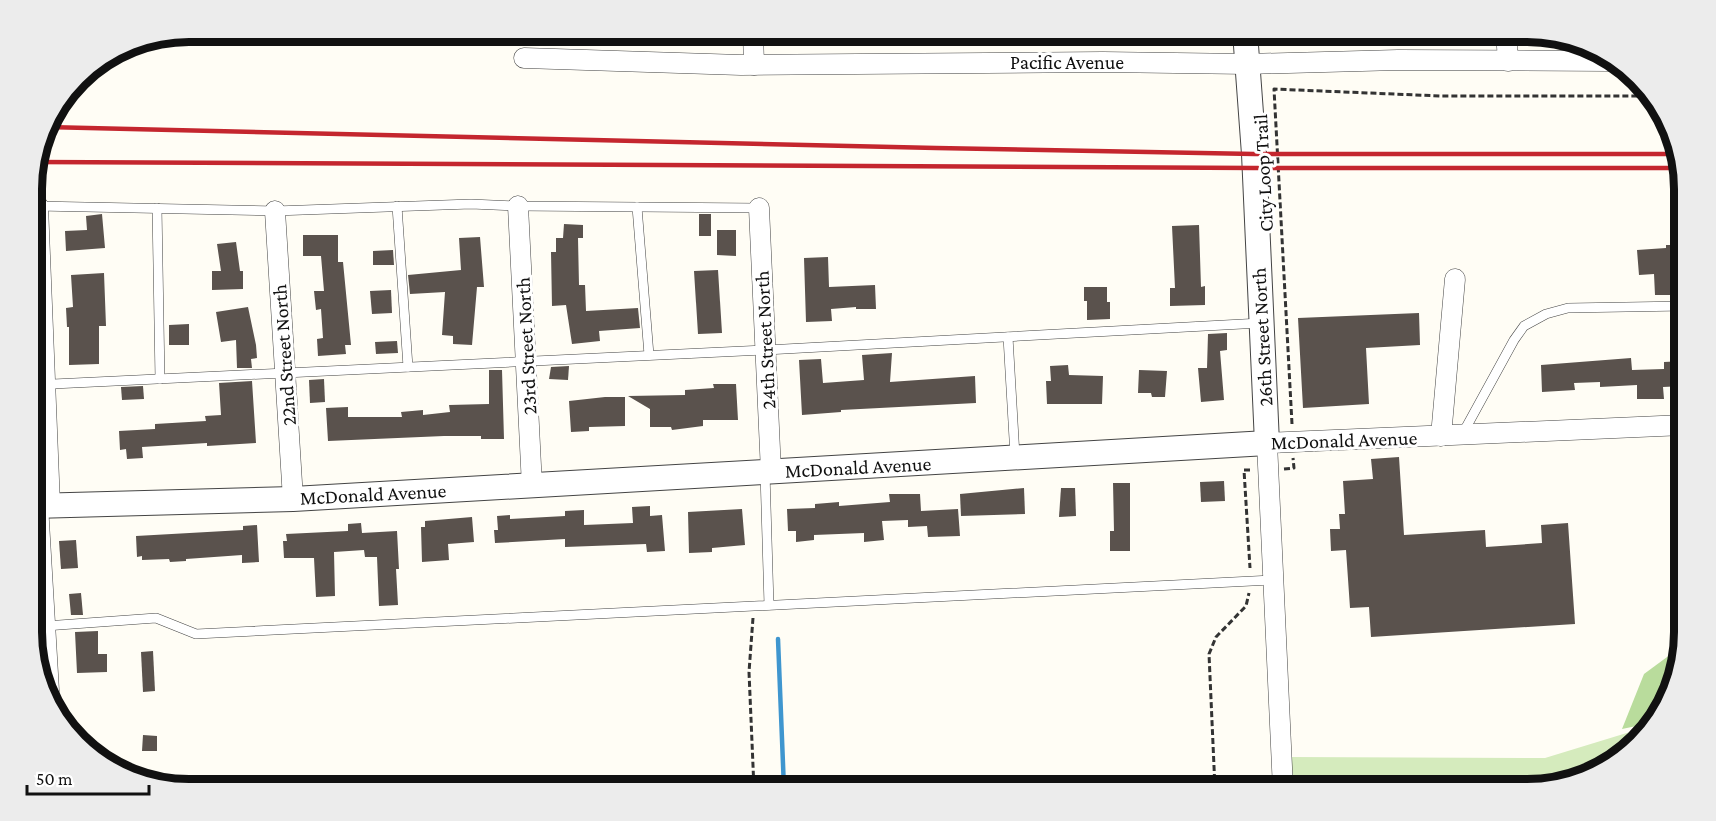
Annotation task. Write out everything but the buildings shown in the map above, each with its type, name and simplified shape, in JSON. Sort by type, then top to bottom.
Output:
[{"type":"street","points":[[753,42],[754,65]]},
{"type":"street","name":"26th Street North","points":[[1246,42],[1254,154],[1283,779]]},
{"type":"street","points":[[1507,42],[1508,61]]},
{"type":"street","name":"Pacific Avenue","points":[[524,58],[754,65],[1102,62],[1247,64],[1398,60],[1598,61]]},
{"type":"street","name":"23rd Street North","points":[[519,206],[532,486]]},
{"type":"street","name":"24th Street North","points":[[759,208],[766,350],[768,472]]},
{"type":"street","name":"22nd Street North","points":[[275,211],[293,499]]},
{"type":"street","points":[[1441,436],[1455,279]]},
{"type":"street","name":"McDonald Avenue","points":[[42,505],[293,499],[1267,443],[1674,425]]},
{"type":"street","points":[[42,566],[48,672]]},
{"type":"lane","points":[[42,206],[275,211],[471,204],[759,208]]},
{"type":"lane","points":[[397,206],[408,367]]},
{"type":"lane","points":[[637,207],[649,355]]},
{"type":"lane","points":[[157,208],[160,379]]},
{"type":"lane","points":[[1462,435],[1524,326],[1546,314],[1568,308],[1674,306]]},
{"type":"lane","points":[[42,384],[766,350],[1261,323]]},
{"type":"lane","points":[[1008,337],[1015,458]]},
{"type":"lane","points":[[768,472],[769,605]]},
{"type":"lane","points":[[44,626],[156,618],[195,634],[1274,580]]},
{"type":"path","name":"City Loop Trail","points":[[1215,779],[1209,654],[1216,637],[1246,606],[1251,582],[1244,470],[1294,468],[1274,89],[1442,96],[1641,96]]},
{"type":"path","points":[[754,779],[749,672],[755,606]]},
{"type":"green space","points":[[1673,653],[1663,688],[1644,721],[1640,725],[1622,729],[1644,674]]},
{"type":"green space","points":[[1636,730],[1616,749],[1592,764],[1574,771],[1536,779],[1291,779],[1290,757],[1545,758]]},
{"type":"waterway","points":[[778,639],[784,779]]},
{"type":"railway","points":[[56,127],[1254,154],[1670,154]]},
{"type":"railway","points":[[45,162],[1673,168]]}]
